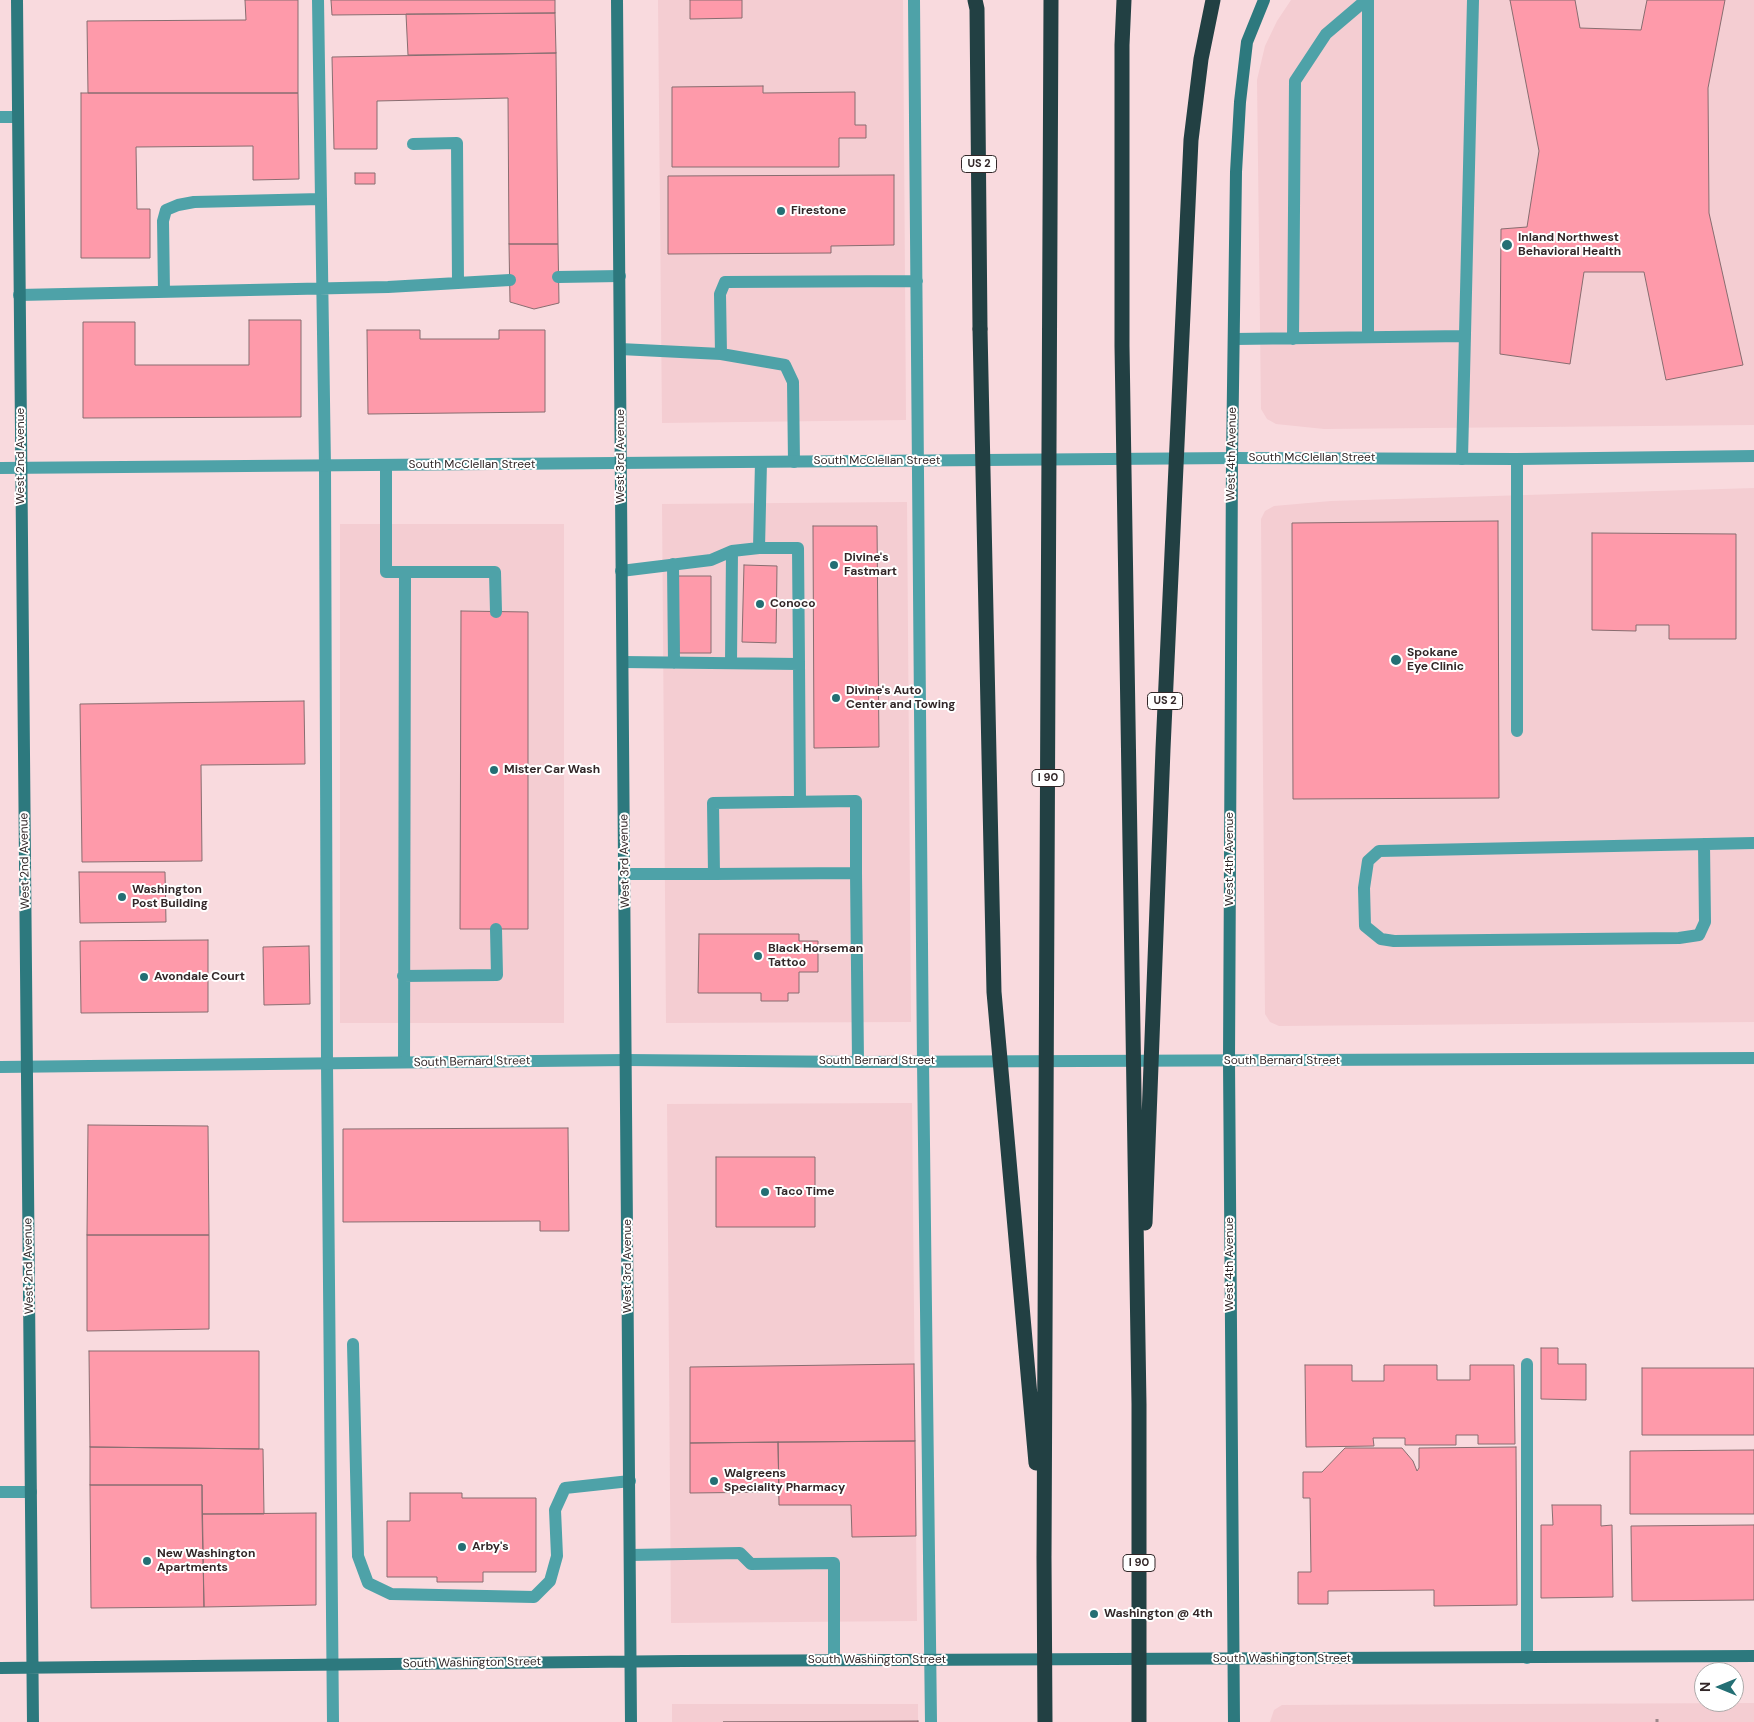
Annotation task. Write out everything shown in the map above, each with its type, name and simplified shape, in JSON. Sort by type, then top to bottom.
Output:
[{"type":"highway","name":"US 2","points":[[974,0],[977,9],[980,329],[994,992],[1044,1556]]},
{"type":"highway","name":"I 90","points":[[1045,1722],[1044,1556],[1051,0]]},
{"type":"highway","name":"I 90","points":[[1124,0],[1122,45],[1122,346],[1139,1404],[1139,1722]]},
{"type":"highway","name":"US 2","points":[[1139,1404],[1163,749],[1191,140],[1201,59],[1213,0]]},
{"type":"main road","name":"West 2nd Avenue","points":[[17,0],[33,1722]]},
{"type":"main road","name":"West 3rd Avenue","points":[[618,0],[631,1722]]},
{"type":"main road","name":"West 4th Avenue","points":[[1234,1722],[1229,1061],[1232,458],[1236,172],[1240,102],[1247,42],[1264,0]]},
{"type":"main road","name":"South Washington Street","points":[[0,1668],[631,1661],[1754,1656]]},
{"type":"street","points":[[318,0],[324,466],[333,1722]]},
{"type":"street","points":[[914,0],[931,1722]]},
{"type":"street","points":[[1293,339],[1295,81],[1326,34],[1367,0]]},
{"type":"street","points":[[1367,0],[1368,337]]},
{"type":"street","points":[[1462,459],[1473,0]]},
{"type":"street","points":[[0,116],[18,117]]},
{"type":"street","points":[[413,144],[457,143],[458,283]]},
{"type":"street","points":[[164,292],[163,221],[166,210],[194,202],[321,199]]},
{"type":"street","points":[[558,277],[620,276]]},
{"type":"street","points":[[20,295],[322,289],[510,280]]},
{"type":"street","points":[[721,354],[720,294],[726,282],[916,280]]},
{"type":"street","points":[[1234,339],[1465,336]]},
{"type":"street","points":[[620,349],[721,354],[785,365],[793,382],[794,462]]},
{"type":"street","name":"South McClellan Street","points":[[0,468],[1232,458],[1517,459],[1754,456]]},
{"type":"street","points":[[1517,459],[1517,732]]},
{"type":"street","points":[[759,548],[761,462]]},
{"type":"street","points":[[386,465],[386,572],[495,572],[496,612]]},
{"type":"street","points":[[621,571],[711,560],[732,551],[759,548],[798,548],[800,802]]},
{"type":"street","points":[[731,663],[732,551]]},
{"type":"street","points":[[673,564],[674,663]]},
{"type":"street","points":[[404,1062],[405,572]]},
{"type":"street","points":[[623,662],[799,664]]},
{"type":"street","points":[[714,874],[713,803],[856,801],[858,1062]]},
{"type":"street","points":[[1704,844],[1705,922],[1699,935],[1679,938],[1394,941],[1381,939],[1365,926],[1364,888],[1368,861],[1379,851],[1704,844],[1754,844]]},
{"type":"street","points":[[625,874],[856,873]]},
{"type":"street","points":[[403,976],[497,975],[496,928]]},
{"type":"street","name":"South Bernard Street","points":[[0,1067],[626,1060],[858,1062],[1754,1058]]},
{"type":"street","points":[[353,1344],[358,1556],[368,1583],[391,1594],[534,1597],[550,1581],[556,1556],[555,1510],[565,1488],[630,1481]]},
{"type":"street","points":[[1527,1364],[1527,1658]]},
{"type":"street","points":[[0,1492],[31,1492]]},
{"type":"street","points":[[630,1555],[740,1553],[751,1564],[834,1563],[834,1660]]},
{"type":"shaded area","points":[[658,0],[903,0],[906,420],[662,423]]},
{"type":"shaded area","name":"Inland Northwest Behavioral Health","points":[[1291,0],[1754,0],[1754,425],[1324,429],[1276,424],[1267,419],[1261,409],[1257,80],[1265,46],[1277,21]]},
{"type":"shaded area","points":[[1754,488],[1754,1022],[1279,1026],[1270,1022],[1265,1014],[1261,519],[1265,511],[1274,506],[1331,501]]},
{"type":"shaded area","points":[[907,502],[911,1022],[666,1023],[662,504]]},
{"type":"shaded area","points":[[340,524],[564,524],[564,1023],[340,1023]]},
{"type":"shaded area","points":[[912,1103],[917,1621],[671,1623],[667,1104]]},
{"type":"shaded area","points":[[1694,1703],[1694,1712],[1744,1712],[1744,1703],[1754,1703],[1754,1722],[1270,1722],[1274,1710],[1282,1705]]},
{"type":"shaded area","points":[[672,1704],[918,1704],[918,1722],[672,1722]]},
{"type":"building","points":[[245,0],[298,0],[298,93],[88,93],[87,21],[246,20]]},
{"type":"building","points":[[331,0],[555,0],[555,13],[332,15]]},
{"type":"building","points":[[690,0],[742,0],[742,18],[690,19]]},
{"type":"building","points":[[1510,0],[1575,0],[1580,28],[1641,30],[1647,0],[1725,0],[1708,88],[1709,213],[1743,365],[1666,380],[1644,272],[1584,272],[1570,364],[1500,354],[1501,229],[1527,227],[1539,151]]},
{"type":"building","points":[[555,13],[556,53],[408,55],[406,14]]},
{"type":"building","points":[[556,53],[558,244],[509,244],[508,98],[377,101],[377,149],[334,149],[332,57]]},
{"type":"building","points":[[763,86],[763,93],[855,92],[855,125],[866,125],[866,138],[839,138],[839,167],[672,167],[672,87]]},
{"type":"building","points":[[81,93],[298,93],[299,179],[253,180],[253,146],[136,147],[137,209],[150,209],[150,258],[81,258]]},
{"type":"building","points":[[355,173],[375,173],[375,184],[355,184]]},
{"type":"building","name":"Firestone","points":[[894,175],[894,245],[831,246],[831,253],[668,254],[668,176]]},
{"type":"building","points":[[509,244],[558,244],[559,303],[534,309],[510,302]]},
{"type":"building","points":[[249,320],[301,320],[301,417],[83,418],[83,322],[135,322],[135,365],[249,365]]},
{"type":"building","points":[[367,330],[420,330],[420,339],[499,339],[499,330],[545,330],[545,412],[368,414]]},
{"type":"building","name":"Spokane Eye Clinic","points":[[1498,521],[1499,798],[1293,799],[1292,523]]},
{"type":"building","points":[[813,526],[877,526],[879,747],[814,748]]},
{"type":"building","points":[[1592,533],[1736,534],[1736,639],[1669,639],[1669,625],[1636,625],[1636,631],[1592,630]]},
{"type":"building","name":"Conoco","points":[[744,565],[777,566],[776,643],[742,642]]},
{"type":"building","points":[[678,576],[711,576],[711,653],[679,653]]},
{"type":"building","name":"Mister Car Wash","points":[[461,611],[528,612],[528,929],[460,929]]},
{"type":"building","points":[[304,701],[305,764],[201,765],[202,861],[82,862],[80,704]]},
{"type":"building","name":"Washington Post Building","points":[[79,872],[165,872],[166,922],[80,923]]},
{"type":"building","name":"Black Horseman Tattoo","points":[[699,934],[799,934],[799,941],[818,941],[818,972],[799,972],[799,993],[788,993],[788,1001],[761,1001],[761,993],[698,993]]},
{"type":"building","name":"Avondale Court","points":[[208,940],[208,1012],[81,1013],[80,941]]},
{"type":"building","points":[[309,946],[310,1004],[264,1005],[263,947]]},
{"type":"building","points":[[88,1125],[208,1126],[209,1235],[87,1235]]},
{"type":"building","points":[[568,1128],[569,1231],[540,1231],[540,1221],[343,1222],[343,1129]]},
{"type":"building","name":"Taco Time","points":[[716,1157],[815,1157],[815,1227],[716,1227]]},
{"type":"building","points":[[87,1235],[209,1235],[209,1329],[87,1331]]},
{"type":"building","points":[[1541,1348],[1558,1348],[1558,1364],[1586,1364],[1586,1400],[1541,1399]]},
{"type":"building","points":[[89,1351],[259,1351],[259,1449],[90,1447]]},
{"type":"building","points":[[914,1364],[915,1441],[690,1443],[690,1367]]},
{"type":"building","points":[[1305,1365],[1352,1365],[1352,1381],[1384,1381],[1384,1365],[1437,1365],[1437,1380],[1470,1380],[1470,1365],[1514,1365],[1515,1444],[1478,1444],[1478,1435],[1456,1435],[1456,1445],[1405,1445],[1405,1438],[1373,1438],[1374,1446],[1306,1447]]},
{"type":"building","points":[[1642,1368],[1754,1368],[1754,1435],[1642,1435]]},
{"type":"building","points":[[915,1441],[916,1536],[852,1537],[851,1505],[779,1505],[778,1442]]},
{"type":"building","points":[[778,1442],[779,1492],[690,1493],[690,1443]]},
{"type":"building","points":[[90,1447],[263,1449],[264,1514],[202,1514],[202,1485],[90,1485]]},
{"type":"building","points":[[1516,1447],[1517,1605],[1434,1606],[1434,1590],[1328,1591],[1328,1604],[1298,1604],[1298,1572],[1311,1572],[1310,1498],[1303,1498],[1303,1472],[1322,1472],[1345,1448],[1402,1448],[1413,1461],[1417,1471],[1419,1468],[1419,1448]]},
{"type":"building","points":[[1754,1450],[1754,1514],[1630,1514],[1630,1451]]},
{"type":"building","name":"New Washington Apartments","points":[[90,1485],[202,1485],[204,1607],[91,1608]]},
{"type":"building","name":"Arby's","points":[[410,1493],[462,1493],[462,1498],[536,1498],[536,1572],[483,1572],[483,1582],[437,1582],[437,1577],[387,1577],[387,1521],[410,1521]]},
{"type":"building","points":[[1552,1505],[1601,1505],[1601,1526],[1612,1525],[1613,1597],[1541,1598],[1541,1525],[1553,1525]]},
{"type":"building","points":[[316,1513],[316,1605],[204,1607],[202,1514]]},
{"type":"building","points":[[1754,1525],[1754,1600],[1632,1601],[1631,1526]]},
{"type":"building","points":[[918,1721],[918,1722],[723,1722]]},
{"type":"place","name":"Firestone","points":[[781,211]]},
{"type":"place","name":"Inland Northwest Behavioral Health","points":[[1507,245]]},
{"type":"place","name":"Divine's Fastmart","points":[[834,565]]},
{"type":"place","name":"Conoco","points":[[760,604]]},
{"type":"place","name":"Spokane Eye Clinic","points":[[1396,660]]},
{"type":"place","name":"Divine's Auto Center and Towing","points":[[836,698]]},
{"type":"place","name":"Mister Car Wash","points":[[494,770]]},
{"type":"place","name":"Washington Post Building","points":[[122,897]]},
{"type":"place","name":"Black Horseman Tattoo","points":[[758,956]]},
{"type":"place","name":"Avondale Court","points":[[144,977]]},
{"type":"place","name":"Taco Time","points":[[765,1192]]},
{"type":"place","name":"Walgreens Speciality Pharmacy","points":[[714,1481]]},
{"type":"place","name":"Arby's","points":[[462,1547]]},
{"type":"place","name":"New Washington Apartments","points":[[147,1561]]},
{"type":"place","name":"Washington @ 4th","points":[[1094,1614]]}]
